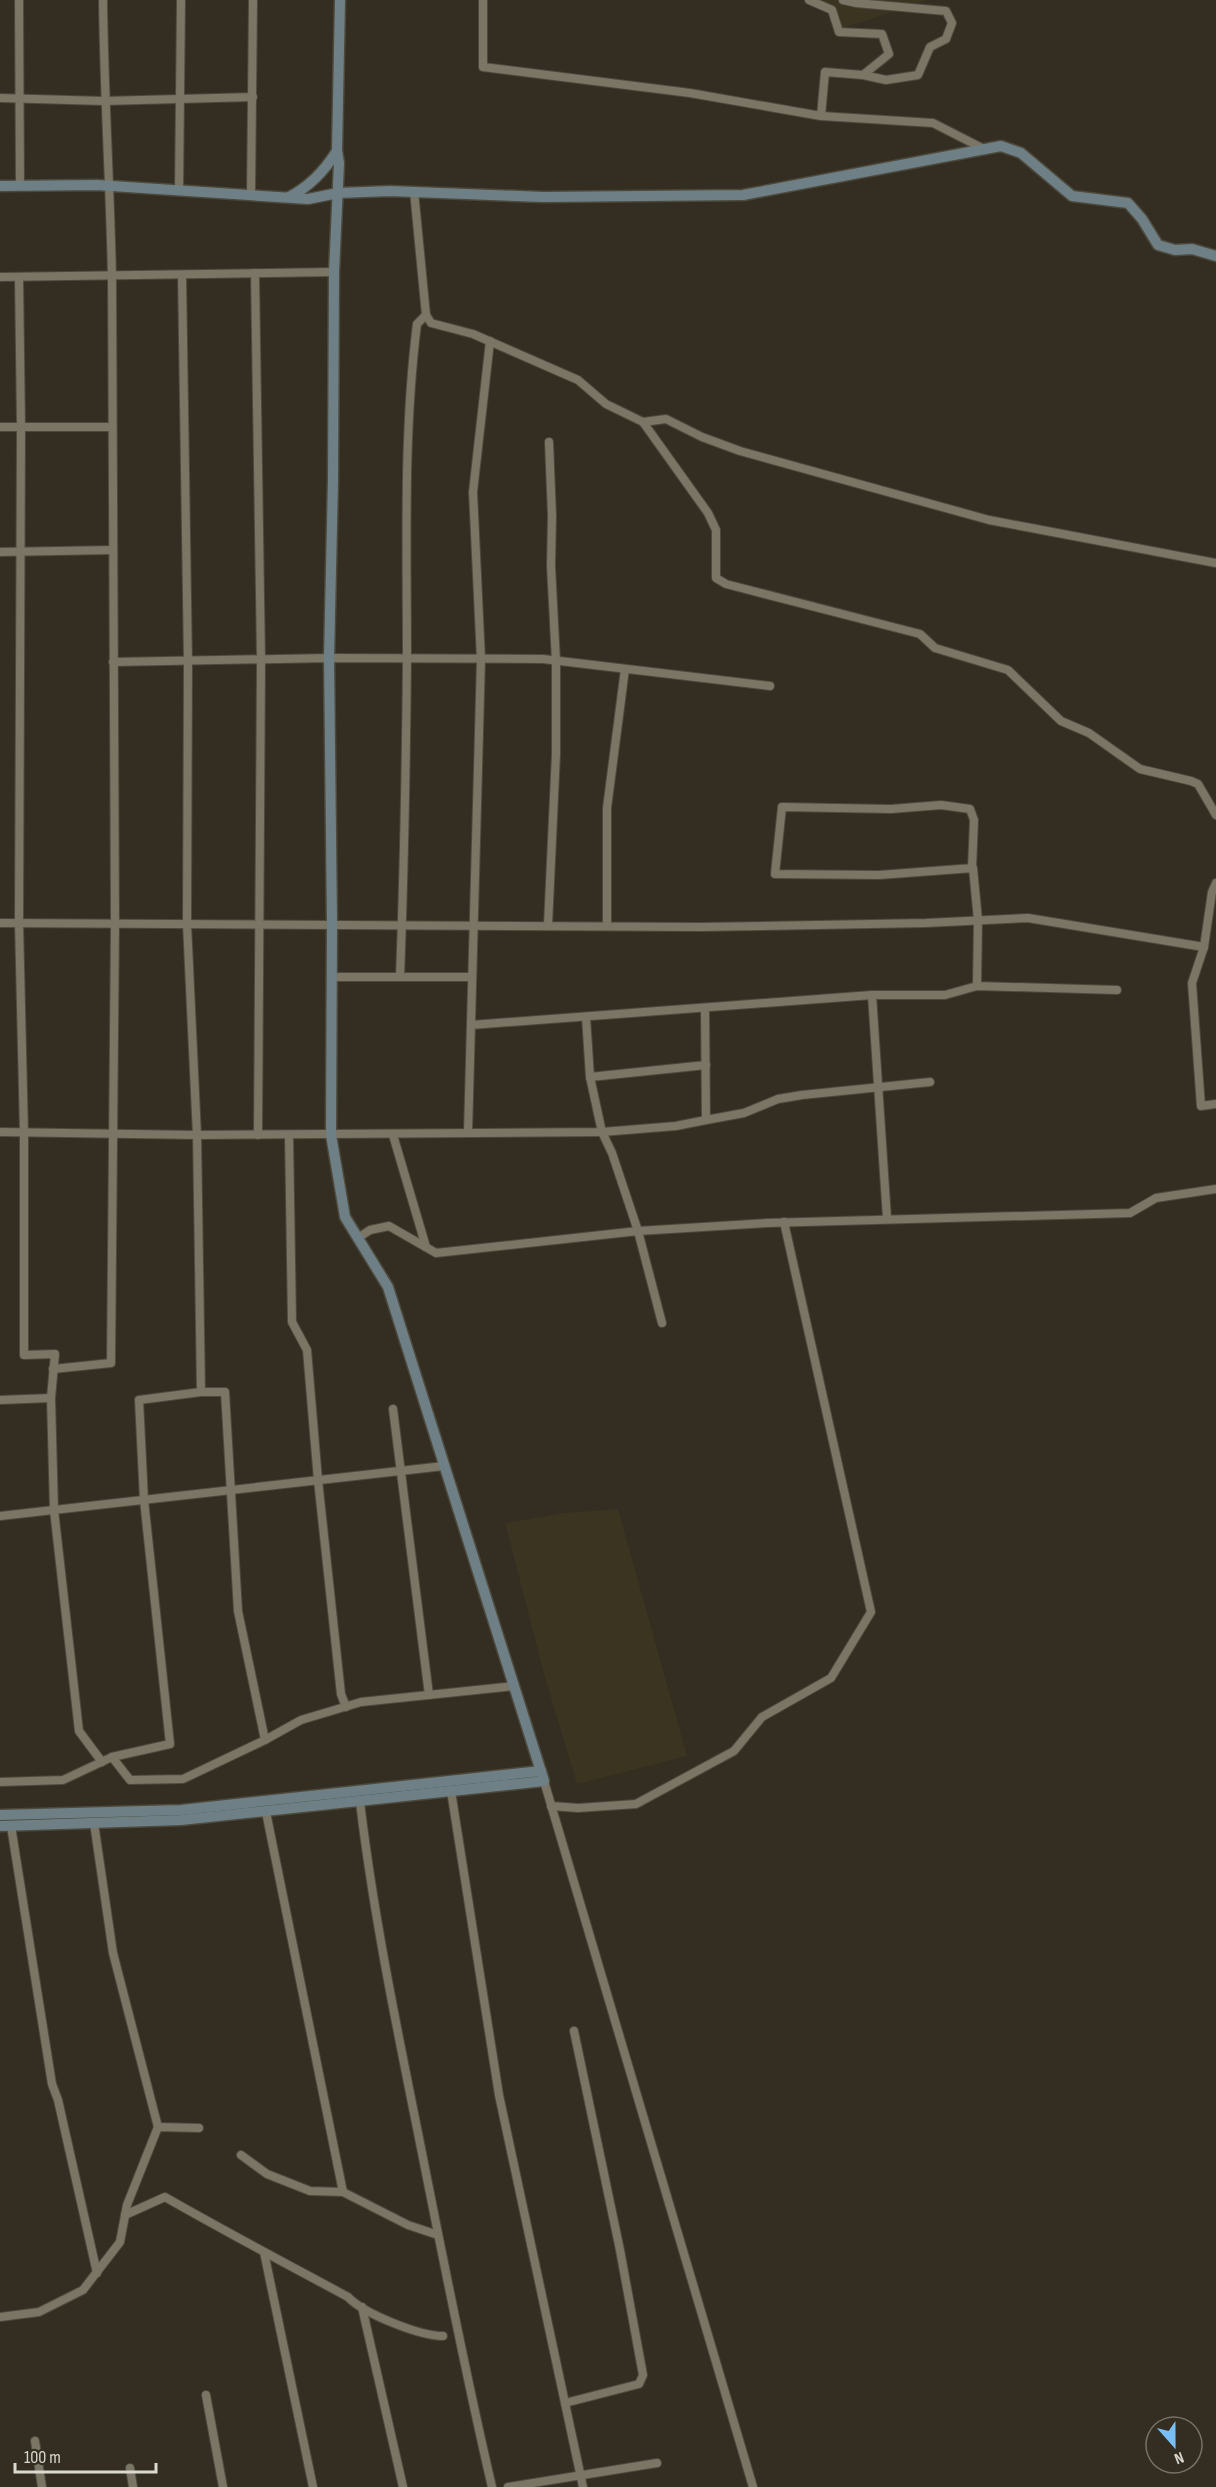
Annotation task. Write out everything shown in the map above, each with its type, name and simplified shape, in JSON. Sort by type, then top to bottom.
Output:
[{"type":"street","points":[[19,0],[20,186]]},
{"type":"street","points":[[53,1369],[111,1363],[115,923],[112,276],[110,186],[104,101],[103,0]]},
{"type":"street","points":[[179,191],[181,0]]},
{"type":"street","points":[[251,194],[253,0]]},
{"type":"street","points":[[340,0],[329,658],[332,925],[331,1135],[345,1217],[388,1287],[542,1776],[753,2487]]},
{"type":"street","points":[[483,0],[483,67],[690,93],[821,116],[933,123],[984,149]]},
{"type":"street","points":[[809,0],[831,9],[839,32],[882,34],[889,54],[863,75]]},
{"type":"street","points":[[821,116],[825,72],[863,75],[886,81],[918,75],[930,47],[946,39],[952,23],[946,11],[843,0]]},
{"type":"street","points":[[0,98],[104,101],[253,98]]},
{"type":"street","points":[[0,186],[110,186],[308,199],[338,193],[414,191],[543,197],[743,195],[1001,146],[1020,153],[1072,196],[1128,203],[1142,219],[1158,245],[1175,250],[1192,249],[1216,256]]},
{"type":"street","points":[[289,197],[326,168],[337,151]]},
{"type":"street","points":[[414,191],[426,315],[431,323],[490,341],[578,380],[606,404],[643,422],[708,513],[716,530],[717,578],[726,584],[920,634],[934,648],[1008,670],[1061,720],[1089,734],[1140,769],[1198,784],[1216,815]]},
{"type":"street","points":[[0,277],[334,272]]},
{"type":"street","points":[[255,273],[261,660],[258,1135]]},
{"type":"street","points":[[182,275],[188,662],[187,924],[197,1135],[201,1392]]},
{"type":"street","points":[[19,277],[20,923],[24,1133],[24,1355],[55,1354],[51,1398],[54,1510],[80,1731],[102,1762]]},
{"type":"street","points":[[400,977],[407,659],[406,478],[411,366],[417,324],[426,315]]},
{"type":"street","points":[[468,1133],[481,659],[473,492],[490,341]]},
{"type":"street","points":[[643,422],[666,419],[702,437],[740,451],[989,520],[1216,563]]},
{"type":"street","points":[[0,428],[112,427]]},
{"type":"street","points":[[548,925],[556,754],[556,661],[551,566],[552,516],[549,442]]},
{"type":"street","points":[[0,552],[113,550]]},
{"type":"street","points":[[113,662],[329,658],[556,661],[770,686]]},
{"type":"street","points":[[607,926],[607,808],[625,669]]},
{"type":"street","points":[[972,867],[879,875],[775,874],[782,807],[891,809],[941,806],[970,809],[974,820],[972,867],[978,920],[977,986]]},
{"type":"street","points":[[1216,883],[1212,892],[1204,947],[1192,983],[1201,1106],[1216,1104]]},
{"type":"street","points":[[0,922],[701,927],[1028,918],[1204,947]]},
{"type":"street","points":[[332,977],[472,977]]},
{"type":"street","points":[[471,1025],[872,995],[945,995],[977,986],[1117,990]]},
{"type":"street","points":[[872,995],[887,1218]]},
{"type":"street","points":[[705,1008],[705,1120]]},
{"type":"street","points":[[586,1017],[590,1077],[602,1132],[612,1153],[638,1231],[662,1323]]},
{"type":"street","points":[[590,1077],[706,1065]]},
{"type":"street","points":[[0,1132],[114,1135],[602,1132],[676,1126],[744,1113],[786,1098],[930,1082]]},
{"type":"street","points":[[393,1134],[426,1247]]},
{"type":"street","points":[[289,1135],[292,1322],[307,1350],[318,1480],[341,1694],[346,1707]]},
{"type":"street","points":[[358,1238],[370,1230],[389,1226],[436,1253],[638,1231],[784,1222],[1130,1213],[1156,1198],[1216,1189]]},
{"type":"street","points":[[551,1806],[578,1808],[636,1804],[734,1751],[762,1717],[831,1677],[871,1612],[784,1222]]},
{"type":"street","points":[[0,1782],[63,1780],[112,1758],[170,1744],[144,1500],[140,1400],[201,1392],[225,1392],[238,1611],[266,1740]]},
{"type":"street","points":[[0,1400],[51,1398]]},
{"type":"street","points":[[393,1408],[429,1695]]},
{"type":"street","points":[[0,1516],[444,1466]]},
{"type":"street","points":[[112,1758],[130,1780],[183,1779],[266,1740],[301,1720],[362,1702],[514,1686]]},
{"type":"street","points":[[97,2273],[58,2100],[52,2084],[6,1826],[182,1820],[451,1791],[542,1776]]},
{"type":"street","points":[[0,1815],[181,1810],[542,1776]]},
{"type":"street","points":[[451,1791],[499,2095],[583,2487]]},
{"type":"street","points":[[360,1802],[368,1873],[380,1942],[438,2235],[492,2487]]},
{"type":"street","points":[[266,1812],[343,2192]]},
{"type":"street","points":[[0,2317],[39,2312],[83,2290],[120,2242],[135,2182],[158,2127],[113,1953],[94,1823]]},
{"type":"street","points":[[565,2403],[639,2384],[643,2375],[626,2277],[574,2031]]},
{"type":"street","points":[[158,2127],[199,2128]]},
{"type":"street","points":[[241,2155],[267,2174],[310,2192],[343,2192],[408,2225],[438,2235]]},
{"type":"street","points":[[125,2215],[165,2198],[362,2307],[430,2336],[443,2336]]},
{"type":"street","points":[[264,2252],[313,2487]]},
{"type":"street","points":[[362,2307],[403,2487]]},
{"type":"street","points":[[206,2395],[223,2487]]},
{"type":"street","points":[[35,2441],[42,2487]]},
{"type":"street","points":[[508,2487],[657,2463]]},
{"type":"street","points":[[130,2468],[133,2487]]},
{"type":"shaded area","points":[[819,0],[927,0],[914,4],[897,3],[895,11],[843,28],[834,6]]},
{"type":"shaded area","points":[[618,1509],[687,1756],[577,1784],[544,1674],[505,1523],[564,1513]]}]
